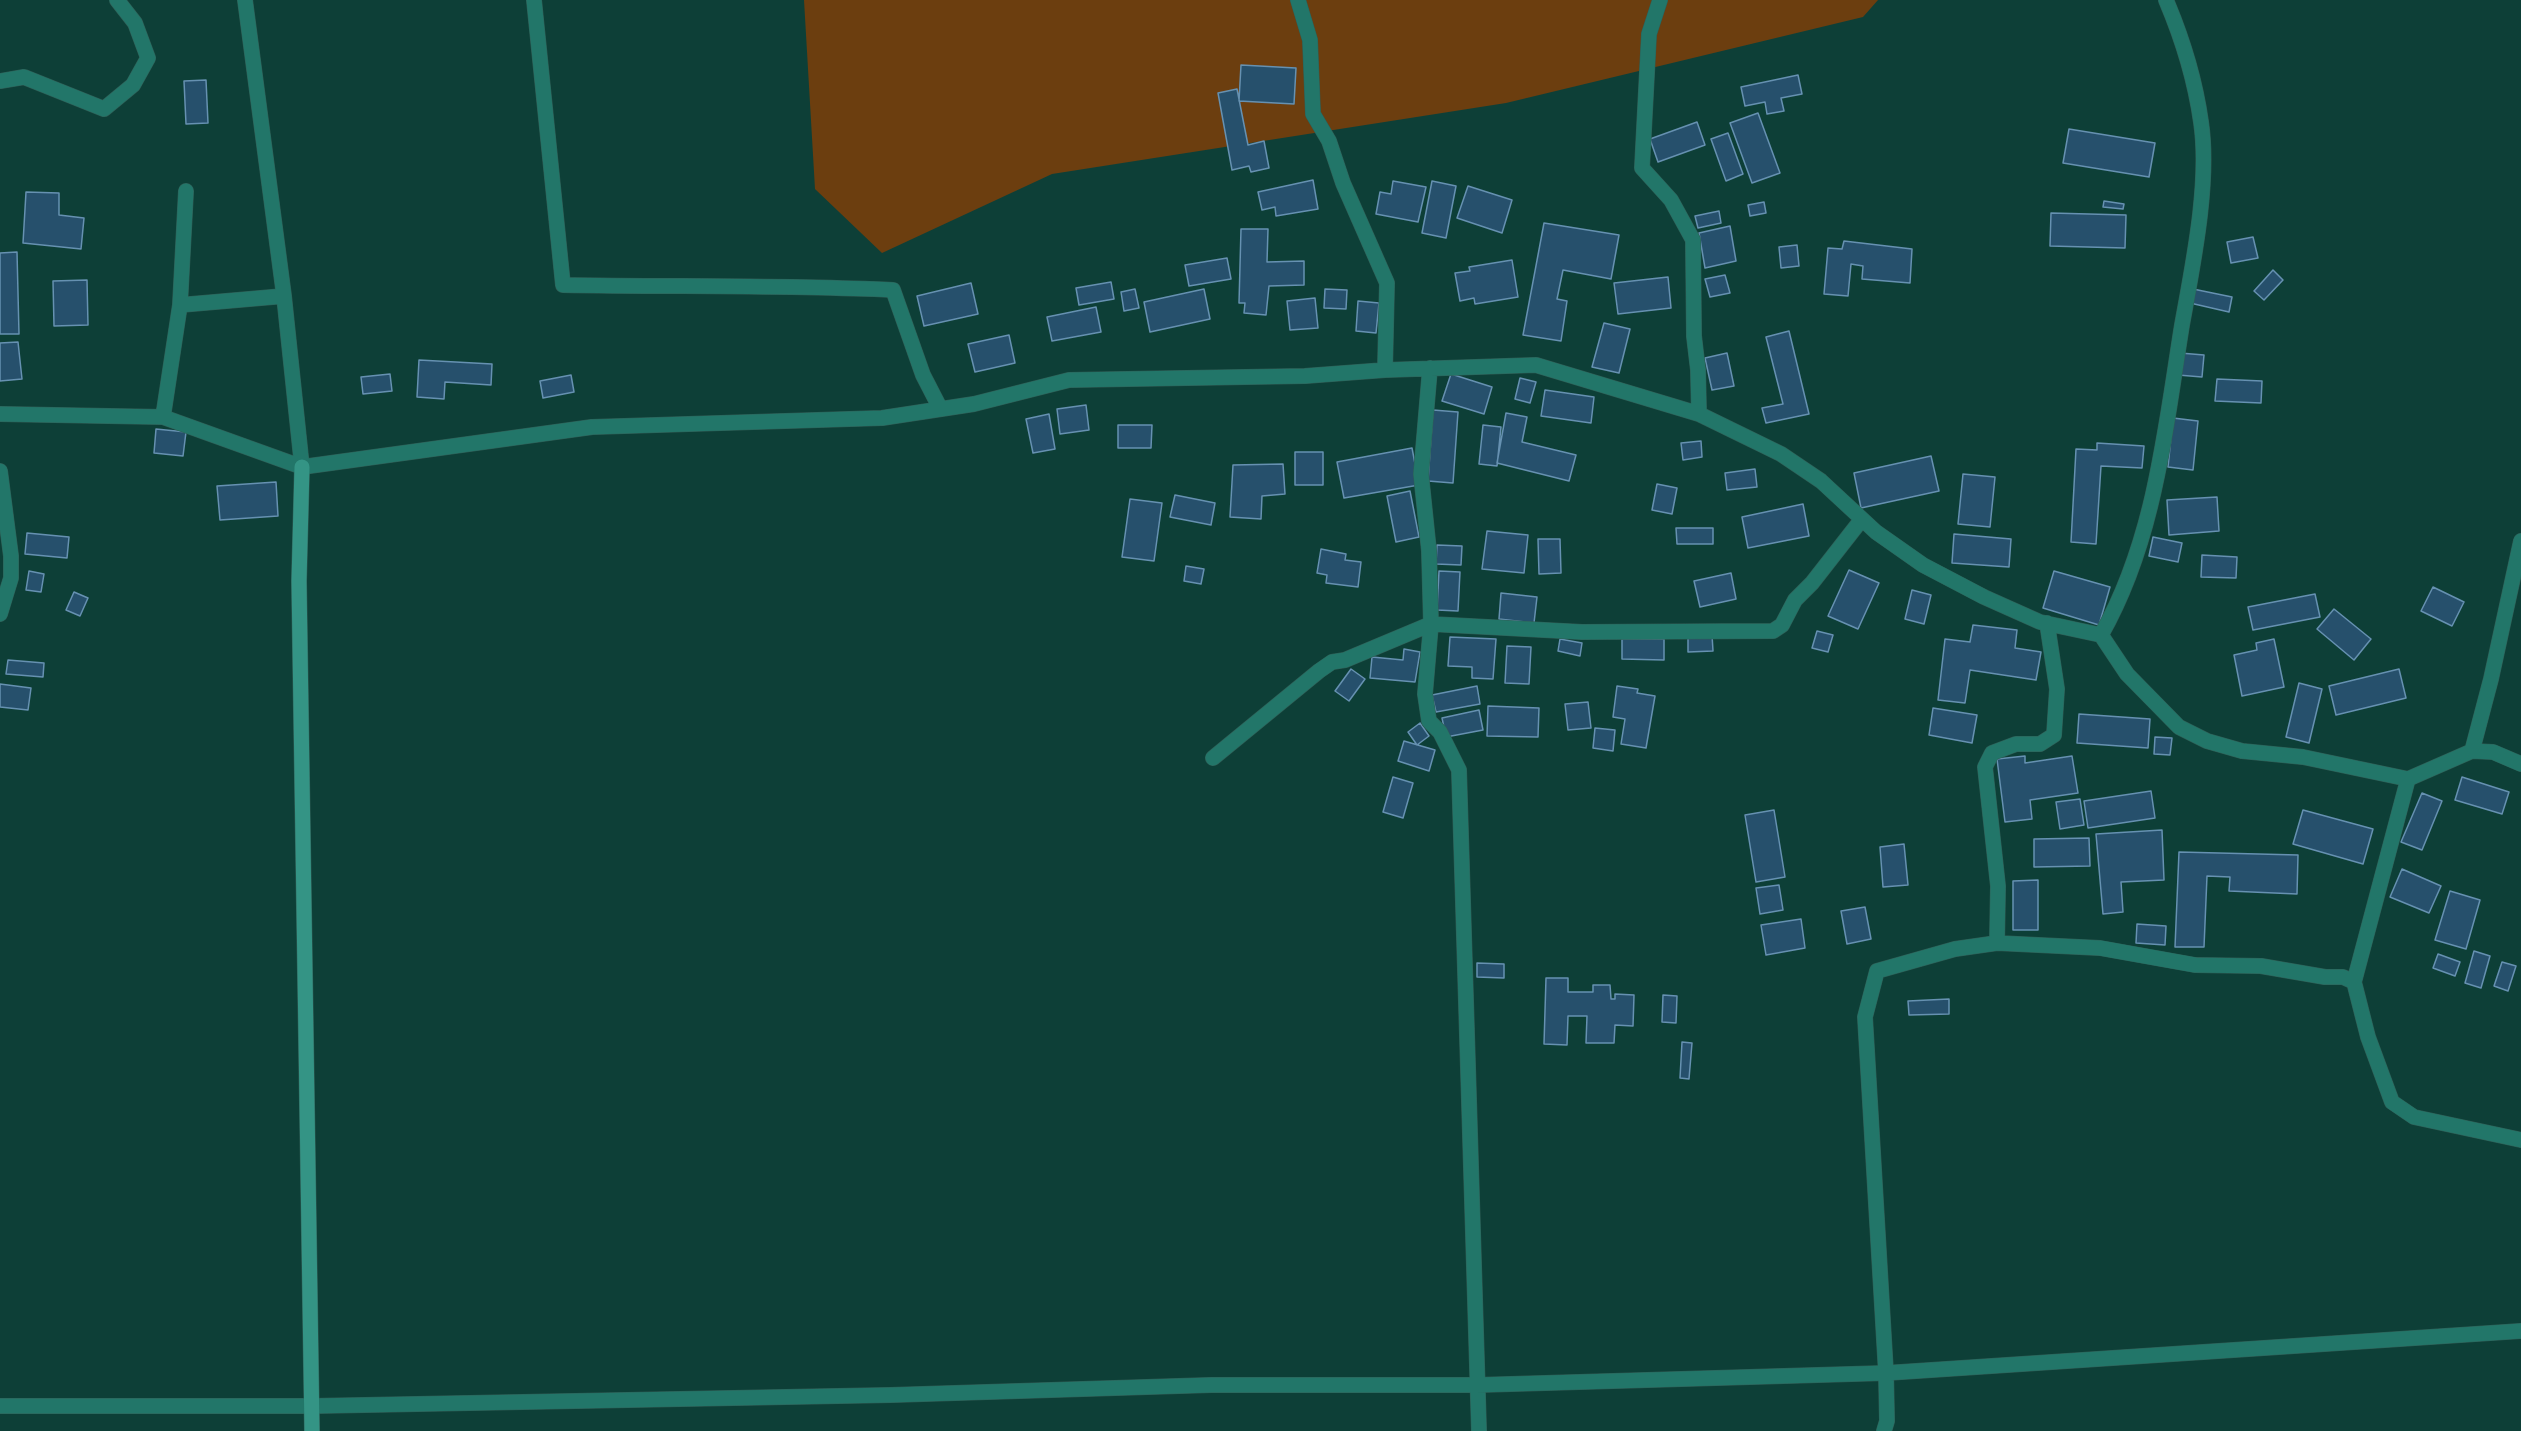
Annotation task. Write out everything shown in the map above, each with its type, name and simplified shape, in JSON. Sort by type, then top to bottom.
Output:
[{"type":"street","points":[[0,81],[24,77],[104,109],[133,85],[148,58],[135,22],[117,0]]},
{"type":"street","points":[[245,0],[284,296],[302,466],[299,581],[312,1431]]},
{"type":"street","points":[[534,0],[562,285],[714,288],[813,286],[893,290],[922,375],[940,408]]},
{"type":"street","points":[[1298,0],[1310,40],[1313,114],[1329,141],[1344,183],[1387,283],[1385,370]]},
{"type":"street","points":[[1659,0],[1649,34],[1641,168],[1671,200],[1693,240],[1694,336],[1698,370],[1699,414]]},
{"type":"street","points":[[2101,635],[2134,565],[2147,524],[2187,297],[2203,181],[2202,123],[2185,46],[2166,0]]},
{"type":"street","points":[[163,417],[180,305],[186,191]]},
{"type":"street","points":[[180,305],[284,296]]},
{"type":"street","points":[[0,414],[163,417],[302,466],[592,427],[882,418],[974,404],[1069,380],[1305,376],[1385,370],[1536,365],[1699,414],[1780,454],[1821,481],[1876,532],[1923,565],[1984,597],[2047,623],[2101,635],[2127,674],[2179,727],[2207,741],[2242,751],[2303,757],[2408,779],[2472,751],[2493,752],[2521,764]]},
{"type":"street","points":[[1430,368],[1421,474],[1429,551],[1431,624],[1425,694],[1429,721],[1440,732],[1460,770],[1479,1431]]},
{"type":"street","points":[[0,471],[11,556],[11,578],[0,614]]},
{"type":"street","points":[[1213,758],[1332,662],[1345,660],[1431,624],[1582,632],[1773,631],[1782,625],[1796,600],[1862,519]]},
{"type":"street","points":[[2472,751],[2491,679],[2521,541]]},
{"type":"street","points":[[1997,943],[1998,886],[1985,767],[1992,753],[2016,744],[2040,744],[2054,735],[2057,689],[2047,623]]},
{"type":"street","points":[[2408,779],[2354,982],[2368,1036],[2392,1102],[2415,1117],[2521,1140]]},
{"type":"street","points":[[1884,1431],[1887,1422],[1886,1373],[1865,1017],[1877,971],[1955,949],[1997,943],[2100,948],[2195,965],[2261,966],[2325,977],[2343,977],[2354,982]]},
{"type":"street","points":[[0,1406],[312,1406],[867,1395],[1211,1385],[1477,1385],[1886,1373],[2521,1331]]},
{"type":"shaded area","points":[[804,0],[1878,0],[1863,17],[1506,103],[1052,174],[882,253],[815,189]]},
{"type":"building","points":[[1241,65],[1296,68],[1294,104],[1239,101]]},
{"type":"building","points":[[1798,75],[1802,94],[1781,98],[1784,111],[1767,114],[1765,102],[1745,106],[1741,87]]},
{"type":"building","points":[[206,80],[208,123],[186,124],[184,81]]},
{"type":"building","points":[[1237,89],[1248,145],[1264,141],[1269,168],[1251,172],[1249,166],[1232,170],[1218,93]]},
{"type":"building","points":[[1758,113],[1780,173],[1752,183],[1730,123]]},
{"type":"building","points":[[1697,122],[1705,145],[1658,162],[1650,139]]},
{"type":"building","points":[[2069,129],[2155,143],[2149,177],[2063,163]]},
{"type":"building","points":[[1728,133],[1743,174],[1726,181],[1711,139]]},
{"type":"building","points":[[1313,180],[1318,209],[1276,216],[1275,207],[1262,210],[1258,192]]},
{"type":"building","points":[[1393,181],[1426,187],[1418,222],[1376,214],[1380,192],[1391,194]]},
{"type":"building","points":[[1432,181],[1456,186],[1446,238],[1422,233]]},
{"type":"building","points":[[1468,186],[1512,200],[1502,233],[1457,218]]},
{"type":"building","points":[[26,192],[59,193],[59,215],[84,218],[81,249],[23,243]]},
{"type":"building","points":[[2104,201],[2124,204],[2123,209],[2103,207]]},
{"type":"building","points":[[1764,202],[1766,213],[1750,216],[1748,205]]},
{"type":"building","points":[[1719,211],[1721,223],[1698,228],[1695,216]]},
{"type":"building","points":[[2051,213],[2126,215],[2125,248],[2050,246]]},
{"type":"building","points":[[1544,223],[1619,235],[1611,279],[1563,270],[1557,299],[1567,301],[1561,341],[1523,335]]},
{"type":"building","points":[[1730,226],[1736,261],[1705,268],[1699,233]]},
{"type":"building","points":[[1241,229],[1268,229],[1267,262],[1304,261],[1304,285],[1269,286],[1266,315],[1244,313],[1245,303],[1239,303]]},
{"type":"building","points":[[2253,237],[2258,258],[2231,263],[2227,242]]},
{"type":"building","points":[[1844,241],[1912,249],[1910,283],[1862,279],[1863,266],[1851,264],[1848,296],[1824,294],[1828,248],[1842,249]]},
{"type":"building","points":[[1797,245],[1799,266],[1781,268],[1779,247]]},
{"type":"building","points":[[17,252],[19,334],[0,334],[0,253]]},
{"type":"building","points":[[1227,258],[1231,279],[1189,286],[1185,265]]},
{"type":"building","points":[[1512,260],[1518,297],[1475,304],[1474,298],[1460,301],[1455,273],[1470,271],[1469,267]]},
{"type":"building","points":[[2273,270],[2283,280],[2264,300],[2254,291]]},
{"type":"building","points":[[1725,275],[1730,293],[1710,297],[1705,279]]},
{"type":"building","points":[[1668,277],[1671,308],[1618,314],[1614,283]]},
{"type":"building","points":[[87,280],[88,325],[54,326],[53,281]]},
{"type":"building","points":[[1111,282],[1114,299],[1079,305],[1076,288]]},
{"type":"building","points":[[971,283],[978,314],[924,326],[917,296]]},
{"type":"building","points":[[1135,289],[1139,308],[1124,311],[1121,292]]},
{"type":"building","points":[[1204,289],[1210,319],[1150,332],[1144,302]]},
{"type":"building","points":[[1325,289],[1347,290],[1346,309],[1324,308]]},
{"type":"building","points":[[2193,289],[2232,297],[2229,312],[2190,303]]},
{"type":"building","points":[[1315,298],[1318,328],[1290,330],[1287,301]]},
{"type":"building","points":[[1358,301],[1379,303],[1376,333],[1356,331]]},
{"type":"building","points":[[1096,307],[1101,332],[1052,341],[1047,317]]},
{"type":"building","points":[[1604,323],[1630,329],[1619,373],[1592,367]]},
{"type":"building","points":[[1789,331],[1809,414],[1766,423],[1762,408],[1783,404],[1766,337]]},
{"type":"building","points":[[1009,335],[1015,363],[975,372],[968,344]]},
{"type":"building","points":[[18,342],[22,379],[0,381],[0,343]]},
{"type":"building","points":[[1727,353],[1734,386],[1712,390],[1705,358]]},
{"type":"building","points":[[2180,353],[2204,355],[2202,377],[2178,375]]},
{"type":"building","points":[[419,360],[492,364],[491,385],[445,382],[444,399],[417,397]]},
{"type":"building","points":[[390,374],[392,391],[363,394],[361,377]]},
{"type":"building","points":[[1451,374],[1492,387],[1484,414],[1442,401]]},
{"type":"building","points":[[571,375],[574,392],[543,398],[540,381]]},
{"type":"building","points":[[1520,378],[1536,382],[1530,403],[1515,399]]},
{"type":"building","points":[[2217,379],[2262,381],[2261,403],[2215,401]]},
{"type":"building","points":[[1545,390],[1594,397],[1591,423],[1541,416]]},
{"type":"building","points":[[1086,405],[1089,430],[1060,434],[1057,409]]},
{"type":"building","points":[[1433,410],[1458,412],[1453,483],[1428,481]]},
{"type":"building","points":[[1506,413],[1527,417],[1522,442],[1576,455],[1569,481],[1497,463]]},
{"type":"building","points":[[1049,414],[1055,449],[1033,453],[1026,419]]},
{"type":"building","points":[[2173,418],[2198,421],[2193,470],[2168,467]]},
{"type":"building","points":[[1118,425],[1152,425],[1151,448],[1118,448]]},
{"type":"building","points":[[1483,425],[1501,427],[1497,466],[1479,464]]},
{"type":"building","points":[[156,429],[186,432],[183,456],[154,453]]},
{"type":"building","points":[[1701,441],[1702,457],[1683,460],[1681,443]]},
{"type":"building","points":[[2097,443],[2144,446],[2142,468],[2101,466],[2096,544],[2071,542],[2076,449],[2097,450]]},
{"type":"building","points":[[1412,448],[1419,485],[1344,498],[1337,462]]},
{"type":"building","points":[[1295,452],[1323,452],[1323,485],[1295,485]]},
{"type":"building","points":[[1931,456],[1939,491],[1861,508],[1854,473]]},
{"type":"building","points":[[1283,464],[1285,494],[1262,496],[1261,519],[1230,517],[1233,465]]},
{"type":"building","points":[[1755,469],[1757,487],[1727,490],[1725,473]]},
{"type":"building","points":[[1963,474],[1995,477],[1990,527],[1958,524]]},
{"type":"building","points":[[276,482],[278,516],[220,520],[217,486]]},
{"type":"building","points":[[1657,484],[1677,488],[1672,514],[1652,510]]},
{"type":"building","points":[[1410,491],[1419,537],[1396,542],[1387,496]]},
{"type":"building","points":[[1175,495],[1215,503],[1211,525],[1170,517]]},
{"type":"building","points":[[2217,497],[2219,531],[2169,535],[2167,500]]},
{"type":"building","points":[[1130,499],[1162,503],[1154,561],[1122,557]]},
{"type":"building","points":[[1803,504],[1809,536],[1748,548],[1742,517]]},
{"type":"building","points":[[1676,528],[1713,528],[1713,544],[1677,544]]},
{"type":"building","points":[[1487,531],[1528,535],[1524,573],[1482,569]]},
{"type":"building","points":[[27,533],[69,537],[67,558],[25,554]]},
{"type":"building","points":[[1954,534],[2011,539],[2009,567],[1952,563]]},
{"type":"building","points":[[2153,537],[2182,543],[2178,562],[2149,556]]},
{"type":"building","points":[[1538,539],[1560,539],[1561,573],[1539,574]]},
{"type":"building","points":[[1437,545],[1462,546],[1461,565],[1436,564]]},
{"type":"building","points":[[1321,549],[1346,554],[1345,560],[1361,562],[1358,587],[1326,583],[1327,575],[1317,573]]},
{"type":"building","points":[[2202,555],[2237,557],[2236,578],[2201,577]]},
{"type":"building","points":[[1186,566],[1204,569],[1201,584],[1184,581]]},
{"type":"building","points":[[1849,570],[1879,583],[1858,629],[1828,616]]},
{"type":"building","points":[[29,571],[44,574],[41,592],[26,590]]},
{"type":"building","points":[[1439,571],[1460,572],[1458,611],[1437,610]]},
{"type":"building","points":[[2054,571],[2110,587],[2099,625],[2043,608]]},
{"type":"building","points":[[1731,573],[1736,599],[1700,607],[1694,581]]},
{"type":"building","points":[[2433,587],[2464,602],[2452,626],[2421,611]]},
{"type":"building","points":[[1912,590],[1931,595],[1924,624],[1905,619]]},
{"type":"building","points":[[74,592],[88,598],[80,616],[66,610]]},
{"type":"building","points":[[1501,593],[1537,597],[1534,623],[1499,619]]},
{"type":"building","points":[[2315,594],[2320,617],[2253,630],[2248,607]]},
{"type":"building","points":[[2334,609],[2371,639],[2354,660],[2317,629]]},
{"type":"building","points":[[1973,625],[2017,630],[2015,648],[2041,652],[2036,680],[1970,670],[1965,703],[1938,700],[1945,639],[1970,642]]},
{"type":"building","points":[[1817,631],[1833,635],[1828,652],[1812,648]]},
{"type":"building","points":[[1712,635],[1713,651],[1688,652],[1688,636]]},
{"type":"building","points":[[1450,637],[1496,639],[1493,679],[1472,678],[1472,667],[1448,666]]},
{"type":"building","points":[[1560,639],[1582,643],[1580,656],[1558,651]]},
{"type":"building","points":[[1622,639],[1664,639],[1664,660],[1622,659]]},
{"type":"building","points":[[2274,639],[2284,687],[2242,696],[2234,655],[2257,650],[2256,643]]},
{"type":"building","points":[[1507,646],[1531,647],[1529,684],[1505,683]]},
{"type":"building","points":[[1404,649],[1420,652],[1415,682],[1370,678],[1372,657],[1403,660]]},
{"type":"building","points":[[8,660],[44,663],[43,677],[6,674]]},
{"type":"building","points":[[1351,669],[1365,679],[1349,701],[1335,691]]},
{"type":"building","points":[[2399,669],[2406,698],[2336,715],[2329,686]]},
{"type":"building","points":[[2299,683],[2322,689],[2309,743],[2286,737]]},
{"type":"building","points":[[0,684],[31,688],[28,710],[0,707]]},
{"type":"building","points":[[1477,686],[1480,704],[1436,712],[1432,695]]},
{"type":"building","points":[[1617,686],[1638,689],[1637,693],[1655,696],[1646,748],[1621,744],[1625,719],[1613,717]]},
{"type":"building","points":[[1588,702],[1591,728],[1568,730],[1565,704]]},
{"type":"building","points":[[1488,706],[1539,708],[1538,737],[1487,736]]},
{"type":"building","points":[[1933,708],[1977,715],[1972,743],[1929,735]]},
{"type":"building","points":[[1479,710],[1483,730],[1446,737],[1442,718]]},
{"type":"building","points":[[2079,714],[2150,719],[2148,748],[2077,743]]},
{"type":"building","points":[[1420,723],[1429,736],[1417,745],[1408,732]]},
{"type":"building","points":[[1595,728],[1615,730],[1613,751],[1593,748]]},
{"type":"building","points":[[2155,737],[2172,738],[2170,755],[2154,754]]},
{"type":"building","points":[[1404,741],[1435,750],[1429,771],[1398,761]]},
{"type":"building","points":[[2025,756],[2025,763],[2072,756],[2078,793],[2030,800],[2032,819],[2005,822],[1997,759]]},
{"type":"building","points":[[1393,777],[1413,783],[1403,818],[1383,812]]},
{"type":"building","points":[[2462,777],[2509,792],[2502,814],[2455,800]]},
{"type":"building","points":[[2151,791],[2155,818],[2088,828],[2084,801]]},
{"type":"building","points":[[2422,793],[2442,801],[2422,850],[2401,842]]},
{"type":"building","points":[[2080,799],[2084,825],[2060,829],[2056,802]]},
{"type":"building","points":[[1774,810],[1785,877],[1756,882],[1745,815]]},
{"type":"building","points":[[2303,810],[2373,829],[2363,864],[2293,844]]},
{"type":"building","points":[[2162,830],[2164,880],[2121,882],[2123,912],[2103,914],[2096,834]]},
{"type":"building","points":[[2089,838],[2090,866],[2034,867],[2034,839]]},
{"type":"building","points":[[1904,844],[1908,885],[1883,887],[1880,847]]},
{"type":"building","points":[[2179,852],[2298,855],[2297,894],[2229,891],[2230,877],[2207,876],[2204,947],[2175,947]]},
{"type":"building","points":[[2402,869],[2441,886],[2429,913],[2390,897]]},
{"type":"building","points":[[2038,880],[2038,930],[2013,930],[2013,881]]},
{"type":"building","points":[[1779,885],[1783,910],[1760,914],[1756,888]]},
{"type":"building","points":[[2450,891],[2480,900],[2466,949],[2435,940]]},
{"type":"building","points":[[1865,907],[1871,939],[1847,944],[1841,911]]},
{"type":"building","points":[[1801,919],[1805,948],[1766,955],[1761,925]]},
{"type":"building","points":[[2137,924],[2166,926],[2165,945],[2136,943]]},
{"type":"building","points":[[2474,951],[2490,956],[2481,988],[2465,983]]},
{"type":"building","points":[[2438,954],[2460,962],[2455,976],[2433,968]]},
{"type":"building","points":[[2502,962],[2516,966],[2508,991],[2494,986]]},
{"type":"building","points":[[1477,963],[1504,964],[1504,978],[1477,977]]},
{"type":"building","points":[[1546,978],[1568,978],[1568,992],[1593,992],[1593,985],[1610,985],[1611,999],[1615,999],[1615,994],[1634,995],[1633,1026],[1615,1025],[1614,1043],[1586,1043],[1587,1016],[1568,1016],[1567,1045],[1544,1044]]},
{"type":"building","points":[[1663,995],[1677,996],[1676,1023],[1662,1022]]},
{"type":"building","points":[[1949,999],[1949,1014],[1909,1015],[1908,1001]]},
{"type":"building","points":[[1682,1042],[1692,1043],[1689,1079],[1680,1078]]}]
